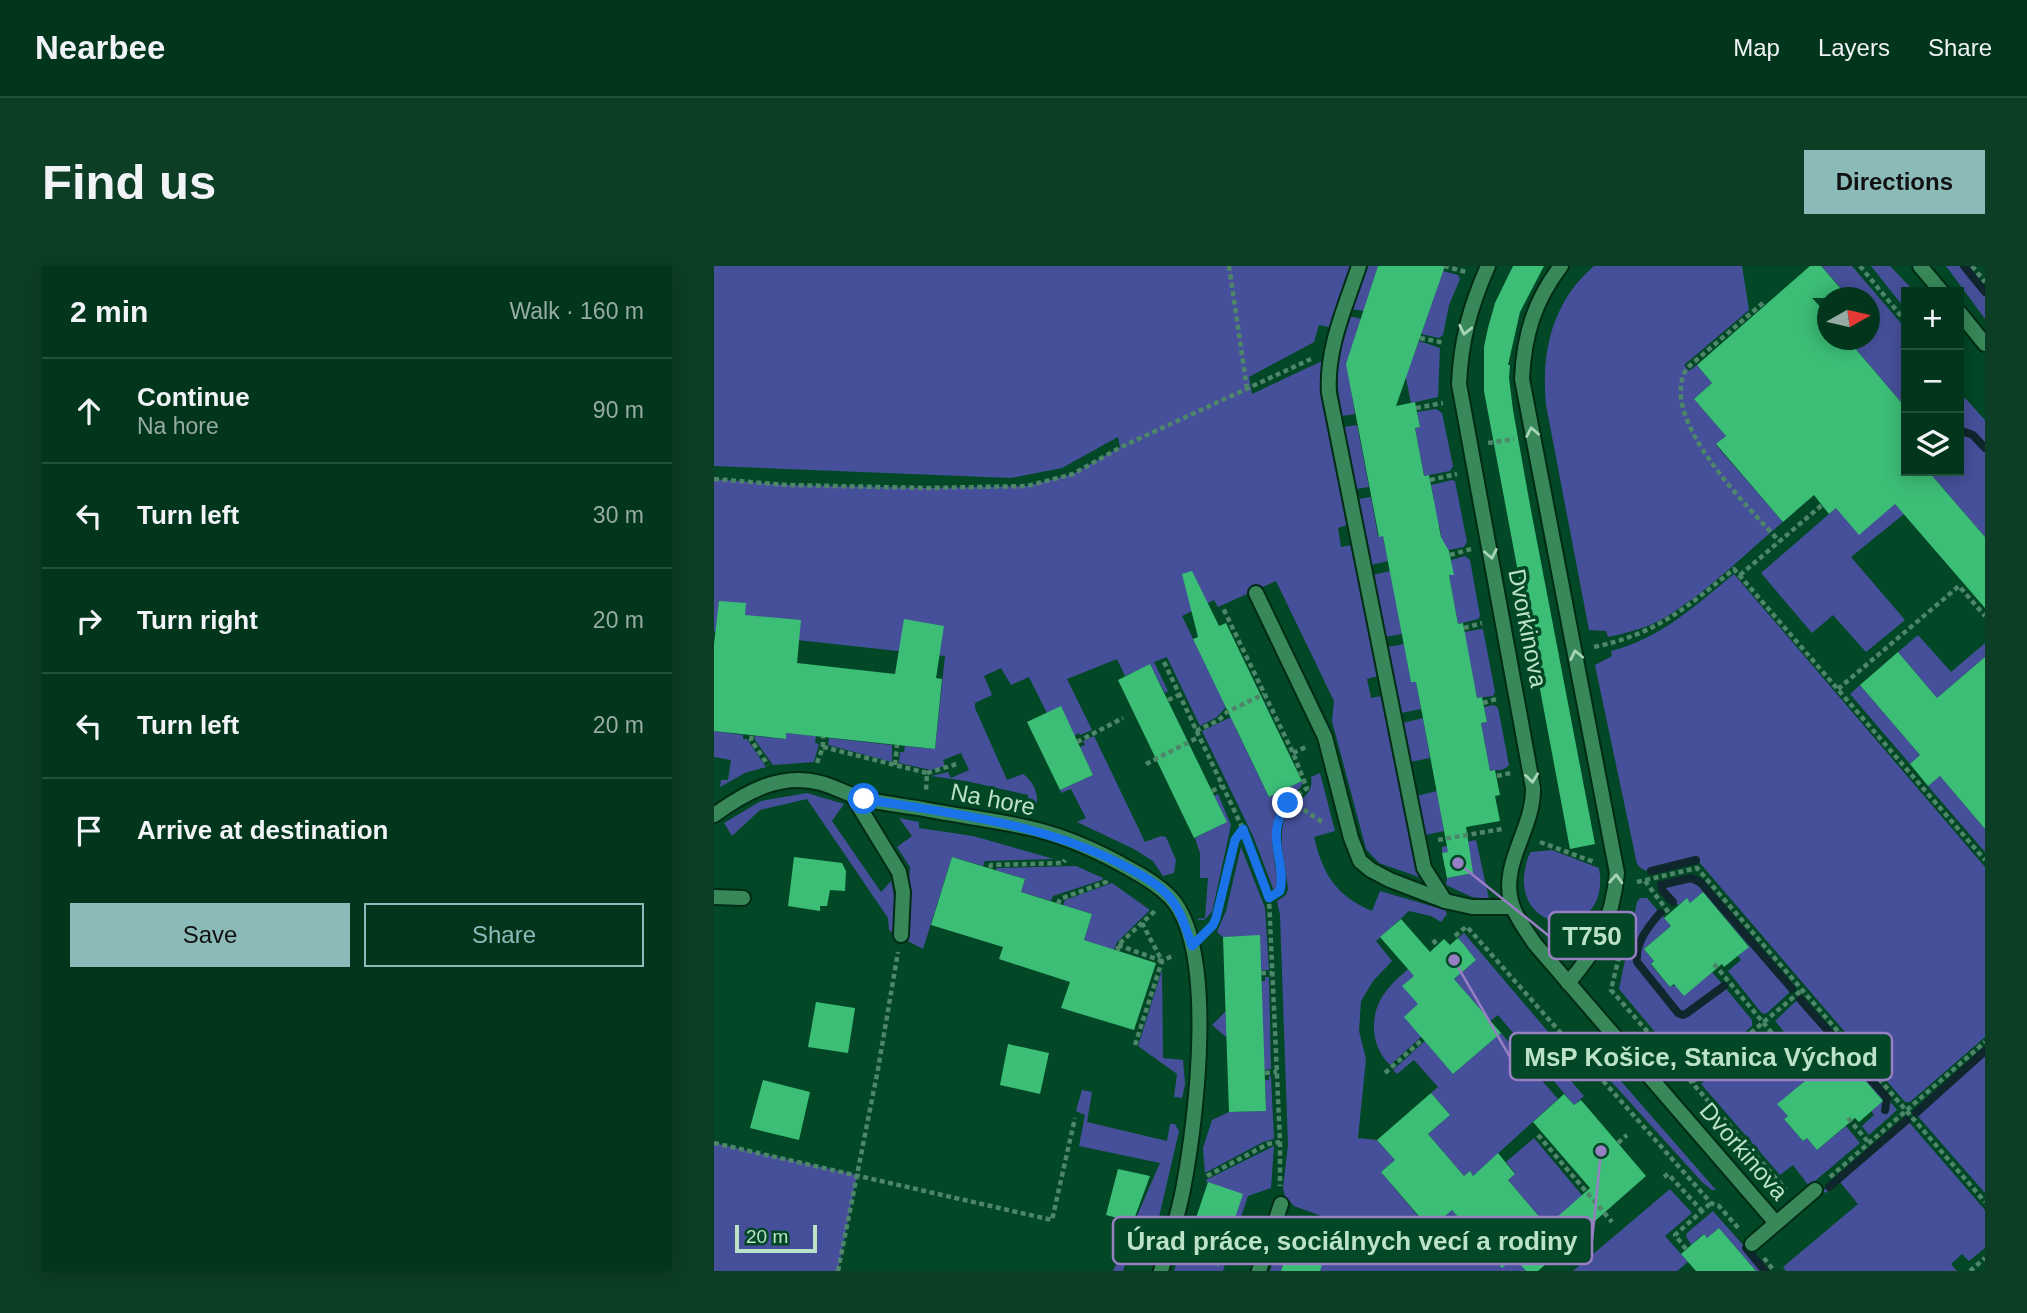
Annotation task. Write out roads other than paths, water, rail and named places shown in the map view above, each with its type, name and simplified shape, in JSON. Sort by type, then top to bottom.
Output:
[{"type":"street","points":[[1359,266],[1328,367],[1329,393],[1424,868],[1444,901]]},
{"type":"street","name":"Dvorkinova","points":[[1488,266],[1466,323],[1460,354],[1459,384],[1533,788],[1531,814],[1508,877],[1513,907],[1535,944],[1776,1223]]},
{"type":"street","name":"Dvorkinova","points":[[1561,266],[1550,280],[1532,314],[1523,356],[1522,379],[1617,873],[1611,911],[1600,942],[1568,983]]},
{"type":"street","points":[[1920,266],[1938,287]]},
{"type":"street","points":[[1964,318],[1985,344]]},
{"type":"street","points":[[1256,593],[1325,737],[1351,838],[1356,854],[1365,866],[1390,880],[1444,901],[1472,908],[1513,907]]},
{"type":"street","name":"Na hore","points":[[714,815],[747,793],[783,781],[819,782],[852,795],[1038,830],[1101,853],[1146,878],[1170,897],[1180,912],[1192,946],[1200,1005],[1195,1118],[1184,1188],[1161,1271]]},
{"type":"street","points":[[852,795],[899,872],[903,892],[901,936]]},
{"type":"street","points":[[714,897],[743,898]]},
{"type":"street","points":[[1752,1244],[1819,1187]]},
{"type":"street","points":[[1259,1271],[1281,1204]]},
{"type":"waterway","points":[[1964,266],[1985,292]]},
{"type":"waterway","points":[[1964,432],[1973,435],[1985,448]]},
{"type":"waterway","points":[[1651,871],[1696,860]]},
{"type":"waterway","points":[[1673,902],[1661,885],[1691,878],[1700,882],[1792,989]]},
{"type":"waterway","points":[[1660,913],[1640,942],[1637,962],[1678,1013],[1687,1013],[1724,986]]},
{"type":"waterway","points":[[1800,999],[1887,1098],[1885,1110]]},
{"type":"waterway","points":[[1806,1058],[1836,1040]]},
{"type":"waterway","points":[[1916,1113],[1985,1051]]},
{"type":"waterway","points":[[1829,1187],[1907,1120]]},
{"type":"waterway","points":[[1746,1248],[1765,1271]]},
{"type":"place","name":"T750","points":[[1458,863]]},
{"type":"place","name":"MsP Košice, Stanica Východ","points":[[1454,960]]},
{"type":"place","name":"Úrad práce, sociálnych vecí a rodiny","points":[[1601,1151]]}]
